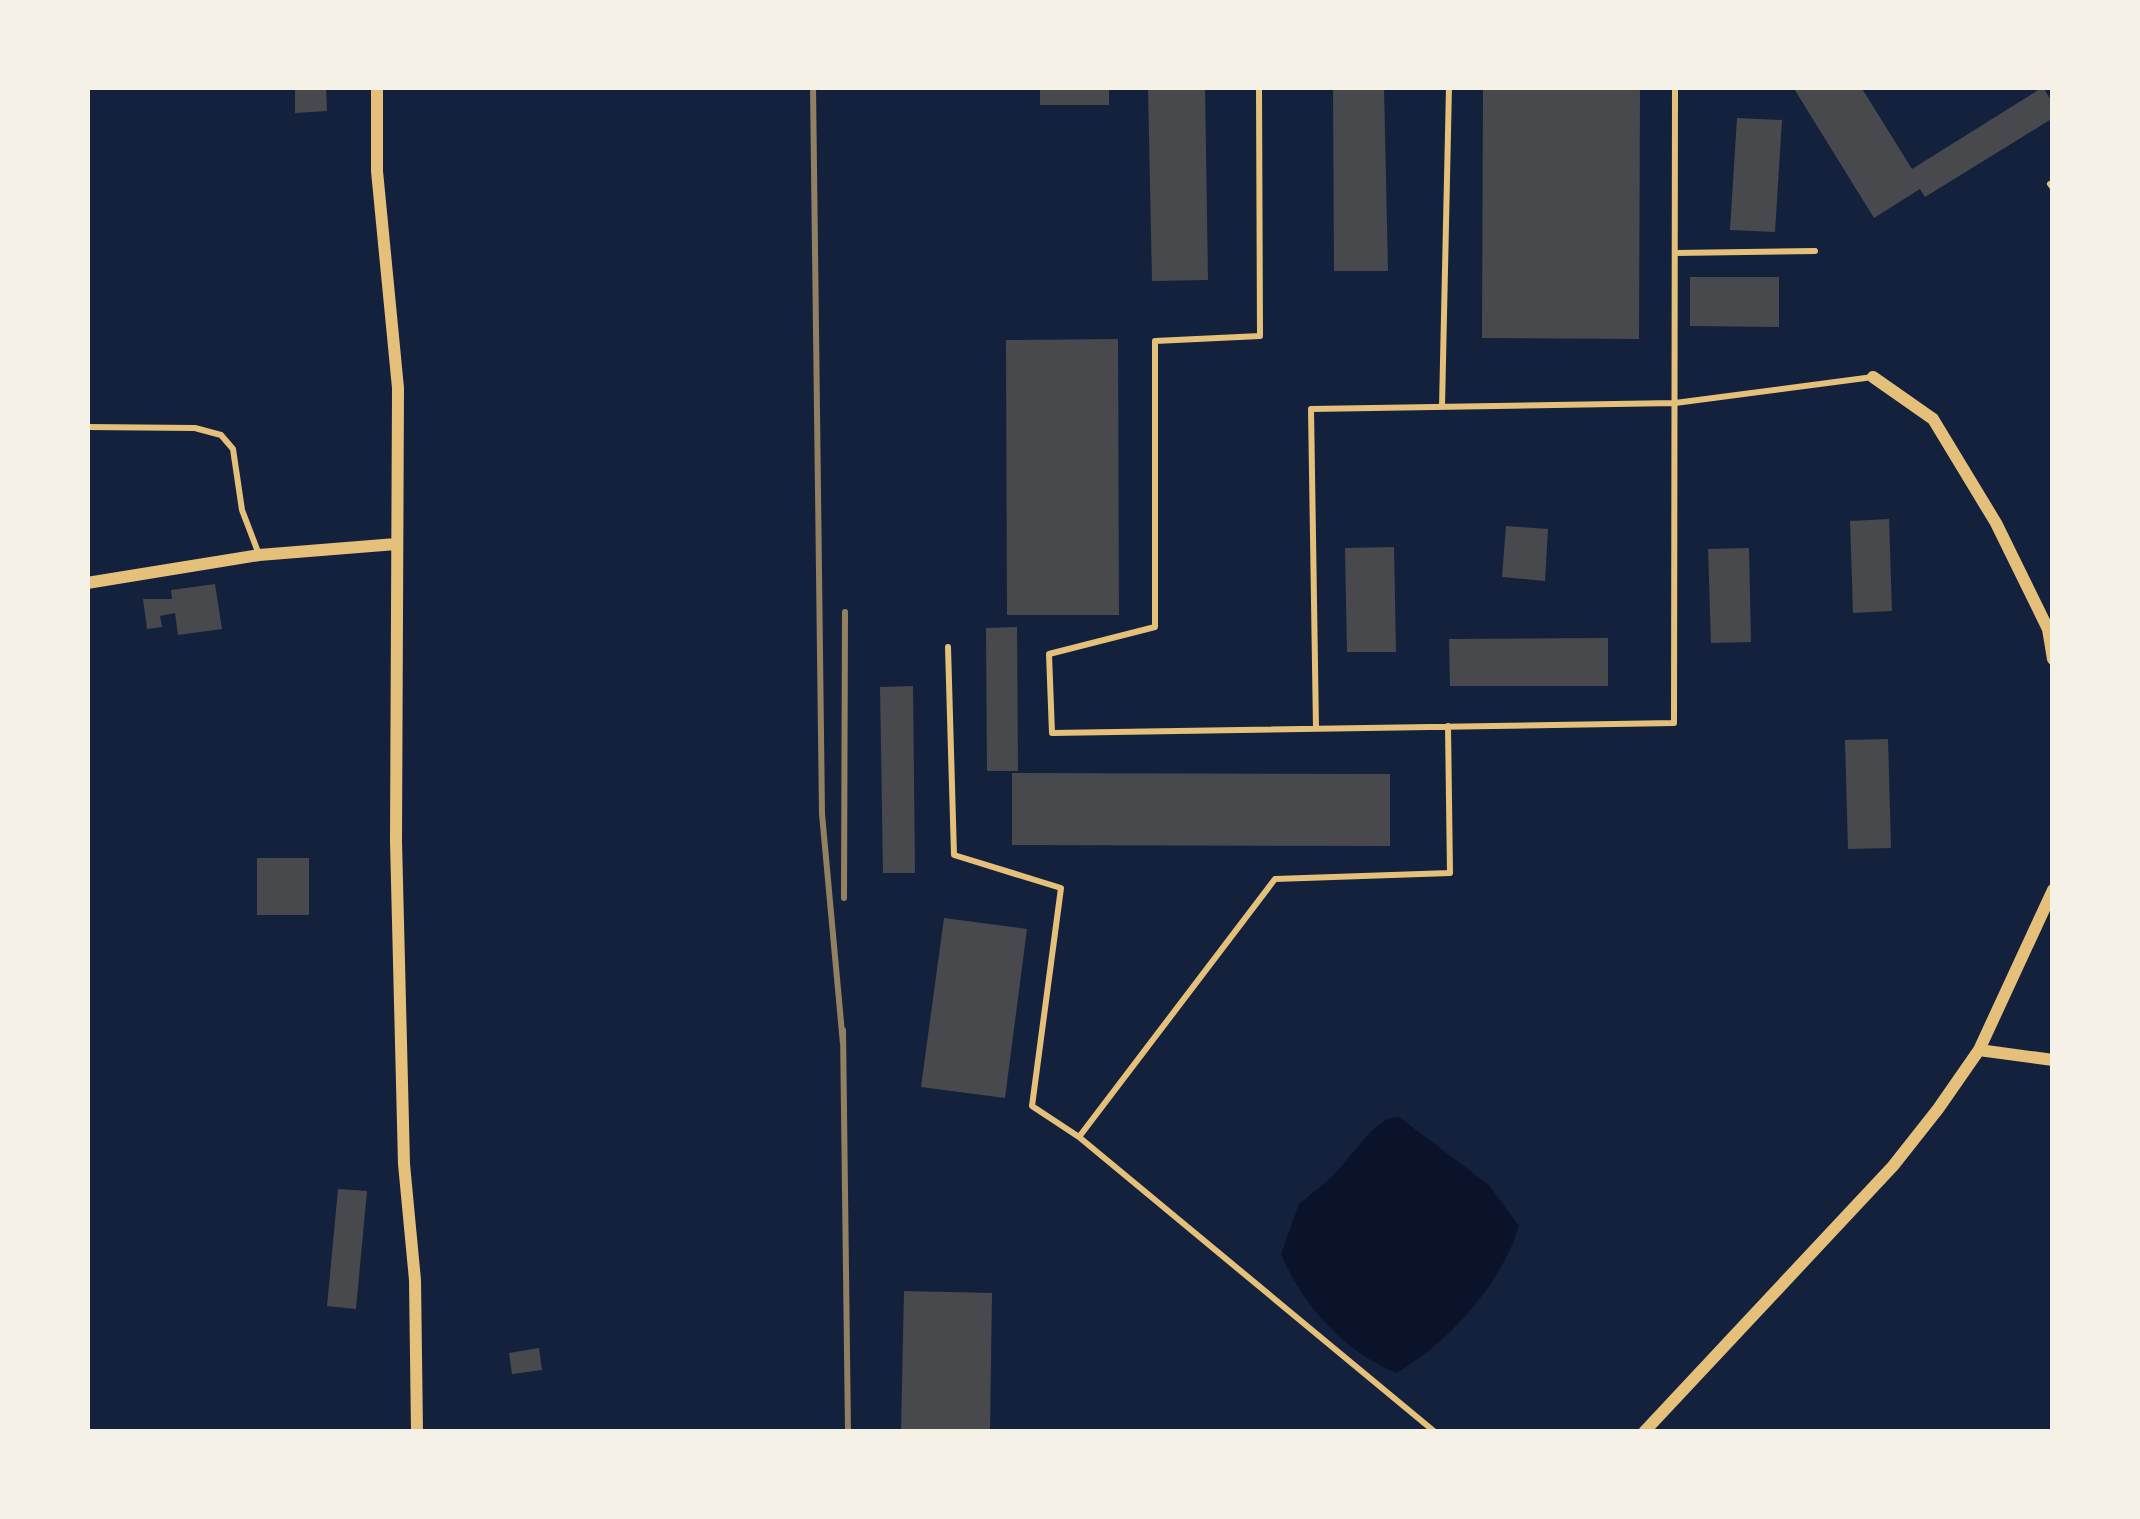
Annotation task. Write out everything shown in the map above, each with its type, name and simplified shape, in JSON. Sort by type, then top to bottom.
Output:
[{"type":"street","points":[[376,87],[377,171],[398,388],[396,841],[402,1118],[415,1280],[417,1432]]},
{"type":"street","points":[[1873,377],[1933,419],[1996,523],[2048,629],[2053,659]]},
{"type":"street","points":[[87,583],[260,555],[396,544]]},
{"type":"street","points":[[1643,1432],[1893,1166],[1939,1109],[1978,1050],[2053,890]]},
{"type":"street","points":[[1978,1050],[2053,1060]]},
{"type":"lane","points":[[1259,87],[1260,336],[1155,341],[1155,627],[1049,654],[1052,733],[1674,723],[1675,87]]},
{"type":"lane","points":[[1442,407],[1449,87]]},
{"type":"lane","points":[[1675,253],[1815,250]]},
{"type":"lane","points":[[1316,728],[1311,409],[1675,403],[1873,377]]},
{"type":"lane","points":[[87,427],[195,428],[220,435],[233,449],[242,510],[260,555]]},
{"type":"lane","points":[[949,647],[954,855],[1061,888],[1032,1106],[1079,1137],[1435,1432]]},
{"type":"lane","points":[[1079,1137],[1275,879],[1450,873],[1448,726]]},
{"type":"water","points":[[1399,1117],[1489,1185],[1519,1226],[1500,1269],[1471,1310],[1435,1346],[1396,1373],[1359,1353],[1327,1325],[1281,1254],[1299,1204],[1333,1176],[1371,1131]]},
{"type":"building","points":[[295,87],[326,87],[327,111],[295,113]]},
{"type":"building","points":[[1040,87],[1109,87],[1109,105],[1040,105]]},
{"type":"building","points":[[1148,87],[1205,87],[1208,280],[1152,281]]},
{"type":"building","points":[[1333,87],[1384,87],[1388,271],[1334,271]]},
{"type":"building","points":[[1793,87],[1861,87],[1912,169],[2043,87],[2053,104],[2053,118],[1925,197],[1920,189],[1874,218]]},
{"type":"building","points":[[1483,89],[1640,89],[1639,339],[1482,338]]},
{"type":"building","points":[[1737,118],[1782,120],[1775,232],[1730,230]]},
{"type":"building","points":[[1690,277],[1779,277],[1779,327],[1690,326]]},
{"type":"building","points":[[1118,339],[1119,615],[1007,615],[1006,340]]},
{"type":"building","points":[[1889,519],[1892,611],[1853,613],[1850,521]]},
{"type":"building","points":[[1506,526],[1548,529],[1545,581],[1502,577]]},
{"type":"building","points":[[1394,547],[1396,652],[1347,652],[1345,548]]},
{"type":"building","points":[[1749,548],[1751,642],[1711,643],[1708,549]]},
{"type":"building","points":[[215,584],[222,629],[178,635],[175,613],[160,616],[162,627],[147,629],[143,599],[172,599],[171,590]]},
{"type":"building","points":[[1017,627],[1018,771],[987,771],[986,628]]},
{"type":"building","points":[[1608,638],[1608,686],[1450,686],[1449,639]]},
{"type":"building","points":[[913,686],[915,873],[883,873],[880,687]]},
{"type":"building","points":[[1888,739],[1891,848],[1848,849],[1845,740]]},
{"type":"building","points":[[1012,773],[1390,774],[1390,846],[1012,845]]},
{"type":"building","points":[[257,858],[309,858],[309,915],[257,915]]},
{"type":"building","points":[[944,918],[1027,929],[1005,1098],[921,1087]]},
{"type":"building","points":[[338,1189],[367,1191],[356,1309],[327,1306]]},
{"type":"building","points":[[904,1291],[992,1293],[990,1432],[901,1432]]},
{"type":"building","points":[[539,1348],[542,1370],[512,1374],[509,1353]]},
{"type":"railway","points":[[813,87],[822,814],[843,1044]]},
{"type":"railway","points":[[844,898],[845,612]]},
{"type":"railway","points":[[843,1030],[848,1432]]}]
